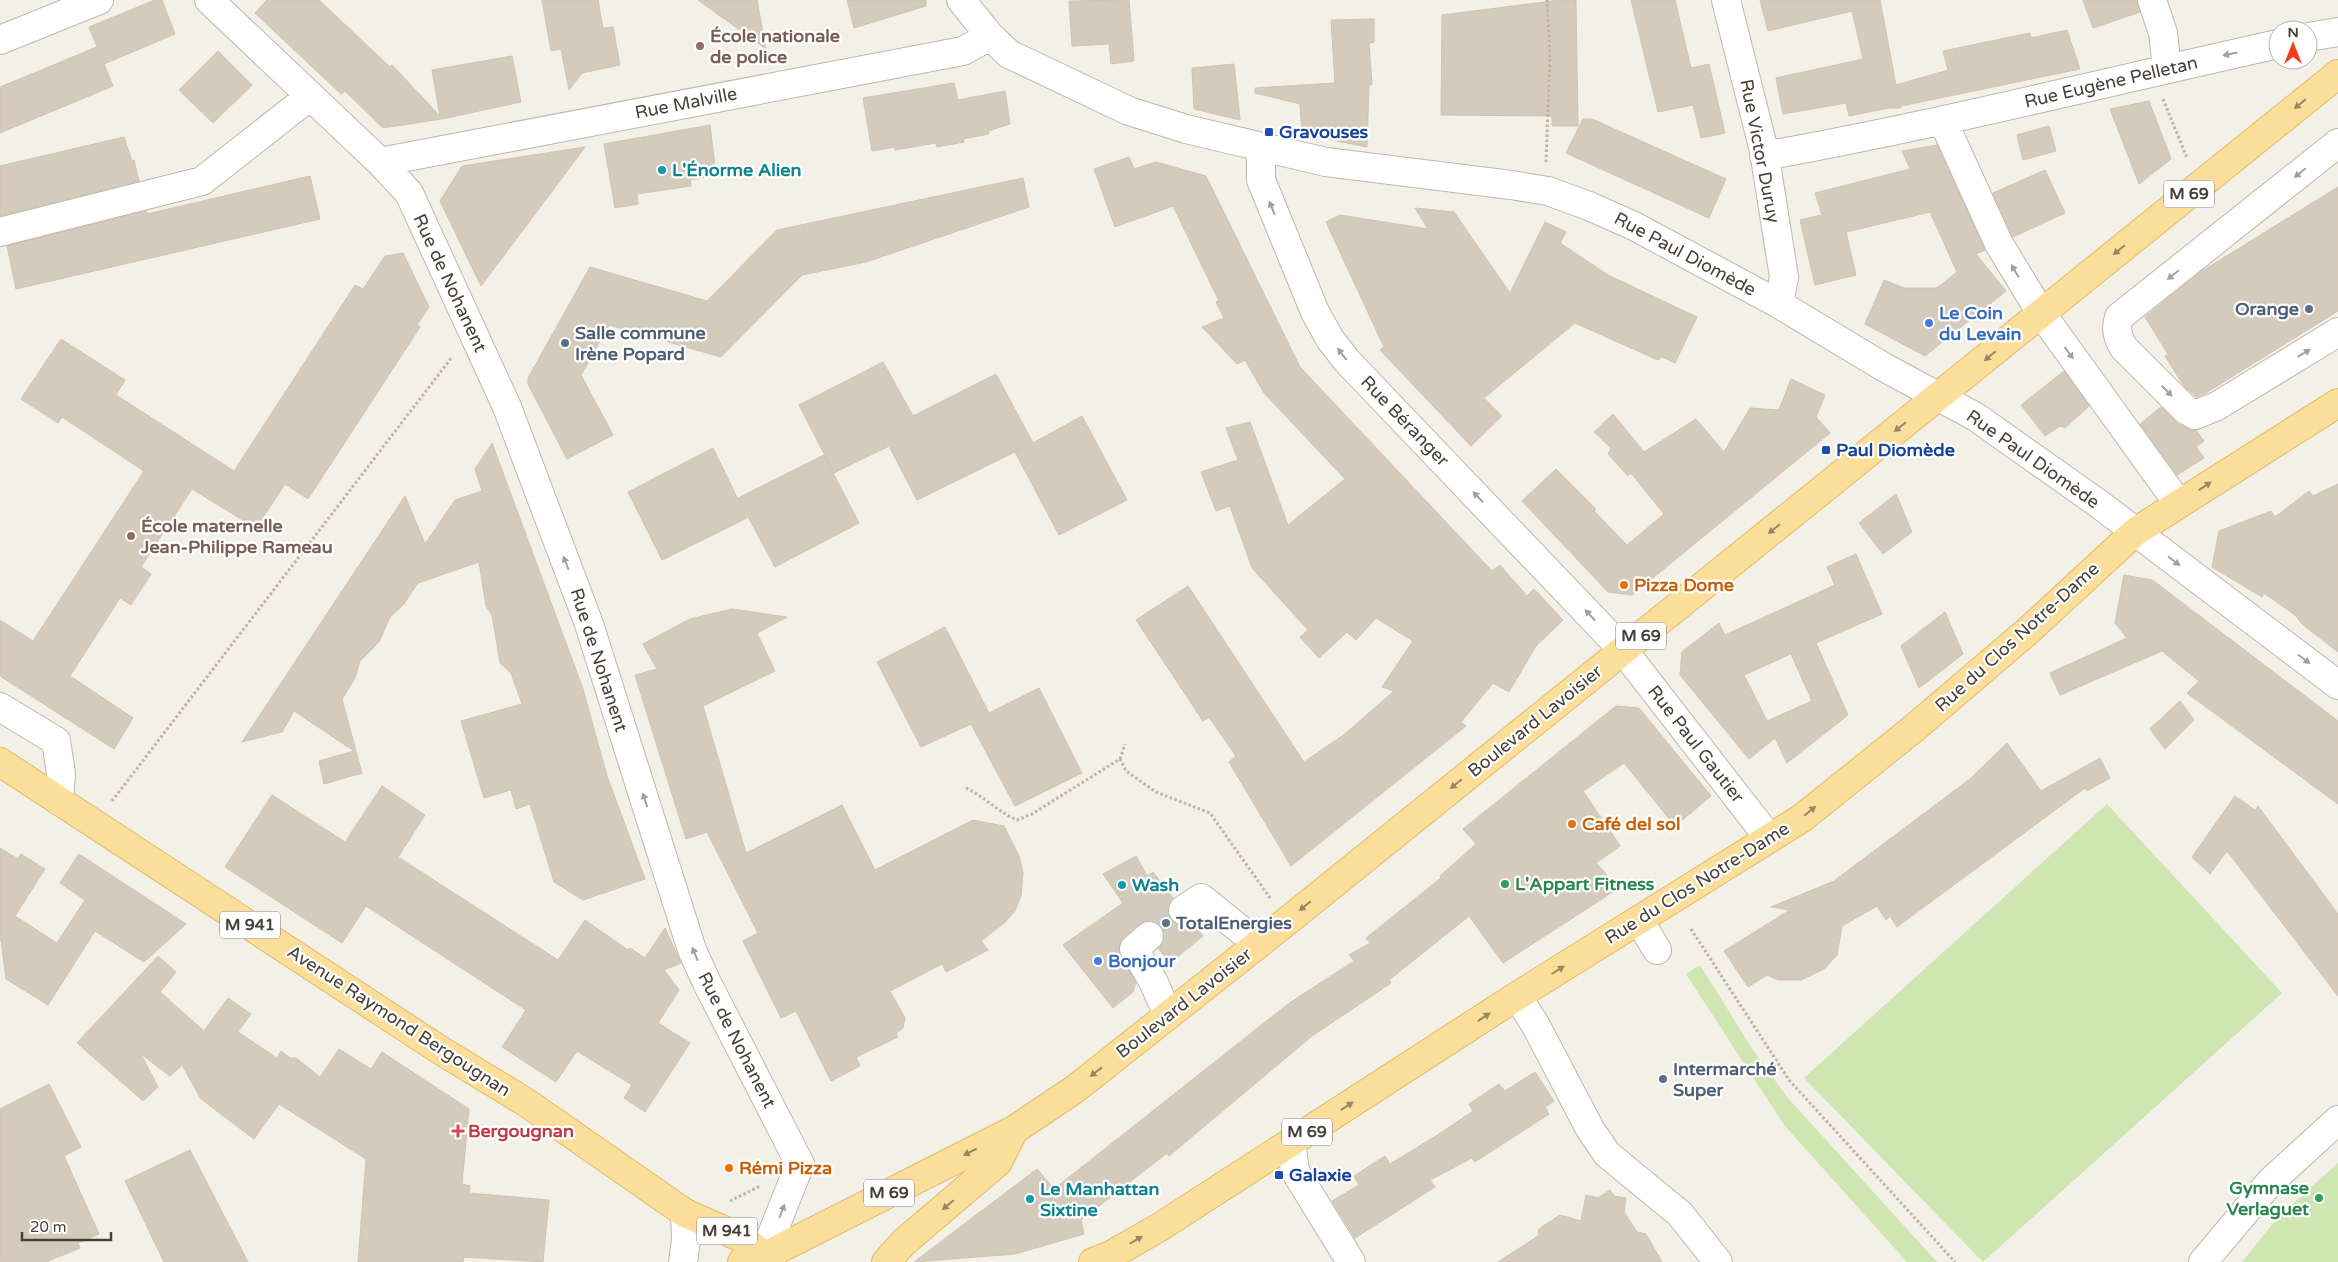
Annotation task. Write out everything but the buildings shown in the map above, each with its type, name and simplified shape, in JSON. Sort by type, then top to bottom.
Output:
[{"type":"main road","name":"Boulevard Lavoisier","points":[[760,1261],[1014,1130],[1075,1089],[1286,922],[2338,74]]},
{"type":"main road","name":"Rue du Clos Notre-Dame","points":[[1093,1262],[1111,1255],[1160,1227],[1517,996],[1802,818],[1912,730],[2028,630],[2135,532],[2338,403]]},
{"type":"main road","name":"Avenue Raymond Bergougnan","points":[[0,762],[440,1050],[527,1103],[685,1212],[744,1238],[760,1261]]},
{"type":"main road","name":"M 69","points":[[886,1262],[904,1242],[998,1162],[1014,1130]]},
{"type":"street","points":[[0,40],[99,0]]},
{"type":"street","name":"Rue de Nohanent","points":[[209,0],[309,97],[380,162],[409,193],[507,407],[589,624],[692,950],[800,1164]]},
{"type":"street","name":"Rue Paul Diomède","points":[[961,0],[990,36],[1009,54],[1130,112],[1186,129],[1326,162],[1545,191],[1589,206],[1634,226],[1779,304],[1938,397],[1976,416],[2135,532],[2338,685]]},
{"type":"street","name":"Rue Victor Duruy","points":[[1726,0],[1764,156],[1784,277],[1779,304]]},
{"type":"street","points":[[2152,0],[2163,33],[2167,68]]},
{"type":"street","points":[[2318,36],[2338,32]]},
{"type":"street","name":"Rue Malville","points":[[380,162],[963,51],[990,36]]},
{"type":"street","name":"Rue Eugène Pelletan","points":[[1764,156],[1944,121],[2268,46]]},
{"type":"street","points":[[0,232],[202,181],[309,97]]},
{"type":"street","points":[[1944,121],[1999,244],[2040,313],[2178,503]]},
{"type":"street","points":[[2338,143],[2119,318],[2116,326],[2118,338],[2124,348],[2186,410],[2195,415],[2217,406],[2338,332]]},
{"type":"street","name":"Rue Béranger","points":[[1261,148],[1261,180],[1316,312],[1330,339],[1347,361],[1623,650]]},
{"type":"street","name":"Rue Paul Gautier","points":[[1623,650],[1770,838]]},
{"type":"street","points":[[0,707],[56,741],[61,773],[59,801]]},
{"type":"street","points":[[1183,910],[1201,898],[1242,930],[1262,941]]},
{"type":"street","points":[[1639,920],[1657,950]]},
{"type":"street","points":[[1149,936],[1134,949],[1153,981],[1168,1015]]},
{"type":"street","points":[[1517,996],[1535,1024],[1590,1129],[1607,1154],[1680,1214],[1718,1262]]},
{"type":"street","points":[[2206,1261],[2272,1181],[2338,1120]]},
{"type":"street","points":[[1292,1142],[1294,1171],[1351,1262]]},
{"type":"street","points":[[760,1261],[800,1164]]},
{"type":"street","points":[[683,1262],[686,1240],[685,1212]]},
{"type":"path","points":[[1545,191],[1549,103],[1548,0]]},
{"type":"path","points":[[2167,68],[2162,96],[2198,186]]},
{"type":"path","points":[[109,805],[472,331]]},
{"type":"path","points":[[966,788],[981,795],[1001,813],[1017,820],[1032,814],[1120,759],[1125,744]]},
{"type":"path","points":[[1120,759],[1126,771],[1156,792],[1210,813],[1246,861],[1286,922]]},
{"type":"path","points":[[1690,929],[1789,1080],[1955,1262]]},
{"type":"path","points":[[720,1228],[730,1201],[800,1164]]},
{"type":"green space","points":[[2107,804],[2282,993],[1983,1262],[1804,1078]]},
{"type":"green space","points":[[1700,965],[1753,1050],[1787,1097],[1937,1262],[1907,1262],[1784,1125],[1686,974]]},
{"type":"green space","name":"Gymnase Verlaguet","points":[[2338,1163],[2338,1262],[2242,1262],[2279,1216]]},
{"type":"tunnel","points":[[1149,936],[1183,910]]},
{"type":"place","name":"École nationale de police","points":[[700,46]]},
{"type":"place","name":"Gravouses","points":[[1269,132]]},
{"type":"place","name":"L'Énorme Alien","points":[[662,170]]},
{"type":"place","name":"Orange","points":[[2309,309]]},
{"type":"place","name":"Le Coin du Levain","points":[[1929,323]]},
{"type":"place","name":"Salle commune Irène Popard","points":[[565,343]]},
{"type":"place","name":"Paul Diomède","points":[[1826,450]]},
{"type":"place","name":"École maternelle Jean-Philippe Rameau","points":[[131,536]]},
{"type":"place","name":"Pizza Dome","points":[[1624,585]]},
{"type":"place","name":"Café del sol","points":[[1572,824]]},
{"type":"place","name":"L'Appart Fitness","points":[[1505,884]]},
{"type":"place","name":"Wash","points":[[1122,885]]},
{"type":"place","name":"TotalEnergies","points":[[1166,923]]},
{"type":"place","name":"Bonjour","points":[[1098,961]]},
{"type":"place","name":"Intermarché Super","points":[[1663,1079]]},
{"type":"place","name":"Bergougnan","points":[[458,1131]]},
{"type":"place","name":"Rémi Pizza","points":[[729,1168]]},
{"type":"place","name":"Galaxie","points":[[1279,1175]]},
{"type":"place","name":"Gymnase Verlaguet","points":[[2319,1198]]},
{"type":"place","name":"Le Manhattan Sixtine","points":[[1030,1199]]}]
